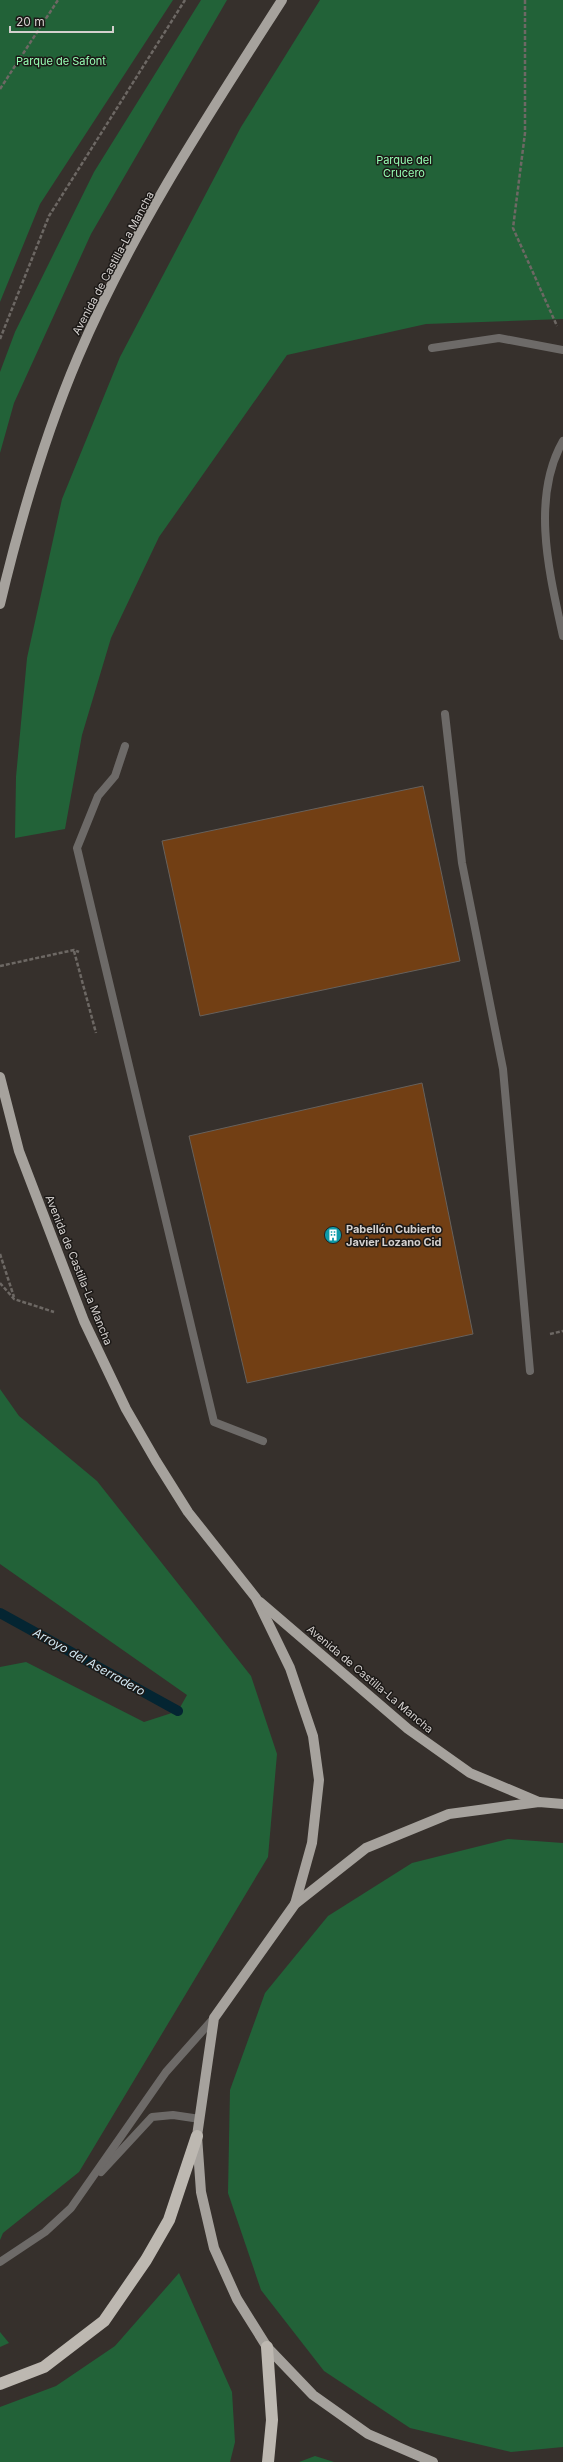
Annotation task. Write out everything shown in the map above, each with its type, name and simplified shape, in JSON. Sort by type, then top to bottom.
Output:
[{"type":"highway","points":[[0,2384],[44,2367],[104,2322],[146,2260],[169,2220],[197,2136]]},
{"type":"highway","points":[[268,2347],[272,2420],[268,2462]]},
{"type":"main road","name":"Avenida de Castilla-La Mancha","points":[[0,604],[17,531],[47,439],[79,356],[100,309],[212,109],[282,0]]},
{"type":"main road","name":"Avenida de Castilla-La Mancha","points":[[0,1077],[19,1151],[84,1321],[126,1409],[188,1512],[256,1598],[408,1729],[470,1773],[539,1802]]},
{"type":"main road","name":"Avenida de Castilla-La Mancha","points":[[256,1598],[290,1668],[313,1736],[319,1780],[312,1843],[295,1904]]},
{"type":"main road","points":[[433,2462],[368,2434],[313,2395],[268,2347],[237,2299],[214,2248],[201,2192],[197,2136],[214,2018],[295,1904],[366,1848],[449,1814],[539,1802],[563,1804]]},
{"type":"street","points":[[432,348],[500,338],[563,350]]},
{"type":"street","points":[[563,441],[555,456],[545,507],[551,580],[563,636]]},
{"type":"street","points":[[445,714],[462,863],[503,1069],[530,1371]]},
{"type":"street","points":[[125,746],[115,776],[98,796],[77,848],[214,1422],[263,1440]]},
{"type":"street","points":[[0,2262],[45,2232],[71,2208],[86,2189],[166,2072],[214,2018]]},
{"type":"street","points":[[86,2189],[152,2117],[173,2115],[200,2120]]},
{"type":"path","points":[[0,89],[58,0]]},
{"type":"path","points":[[0,340],[49,216],[185,0]]},
{"type":"path","points":[[525,0],[524,133],[513,228],[560,333]]},
{"type":"path","points":[[0,966],[74,950],[98,1040]]},
{"type":"path","points":[[0,1254],[14,1299]]},
{"type":"path","points":[[0,1283],[14,1299],[84,1321]]},
{"type":"green space","name":"Parque de Safont","points":[[0,0],[173,0],[40,204],[0,302]]},
{"type":"green space","points":[[201,0],[227,0],[91,234],[14,403],[0,453],[0,372],[15,332],[94,172]]},
{"type":"green space","name":"Parque del Crucero","points":[[320,0],[563,0],[563,319],[426,324],[287,355],[159,537],[111,638],[82,735],[65,829],[15,838],[16,777],[27,658],[62,499],[120,357],[241,127]]},
{"type":"green space","points":[[0,1389],[19,1416],[97,1481],[251,1676],[277,1754],[268,1857],[79,2172],[3,2233],[0,2240],[0,1667],[26,1662],[144,1722],[178,1711],[187,1695],[0,1564]]},
{"type":"green space","points":[[508,1839],[563,1843],[563,2447],[511,2452],[410,2428],[324,2371],[261,2290],[228,2193],[230,2090],[265,1993],[328,1916],[412,1863]]},
{"type":"green space","points":[[179,2273],[232,2392],[235,2442],[230,2462],[0,2462],[0,2407],[56,2386],[115,2346]]},
{"type":"green space","points":[[0,2332],[9,2343],[0,2347]]},
{"type":"green space","points":[[315,2456],[334,2462],[299,2462]]},
{"type":"building","points":[[423,786],[460,961],[200,1016],[162,841]]},
{"type":"building","name":"Pabellón Cubierto Javier Lozano Cid","points":[[422,1083],[473,1334],[247,1383],[189,1136]]},
{"type":"waterway","name":"Arroyo del Aserradero","points":[[0,1613],[178,1711]]},
{"type":"place","name":"Pabellón Cubierto Javier Lozano Cid","points":[[333,1235]]}]
